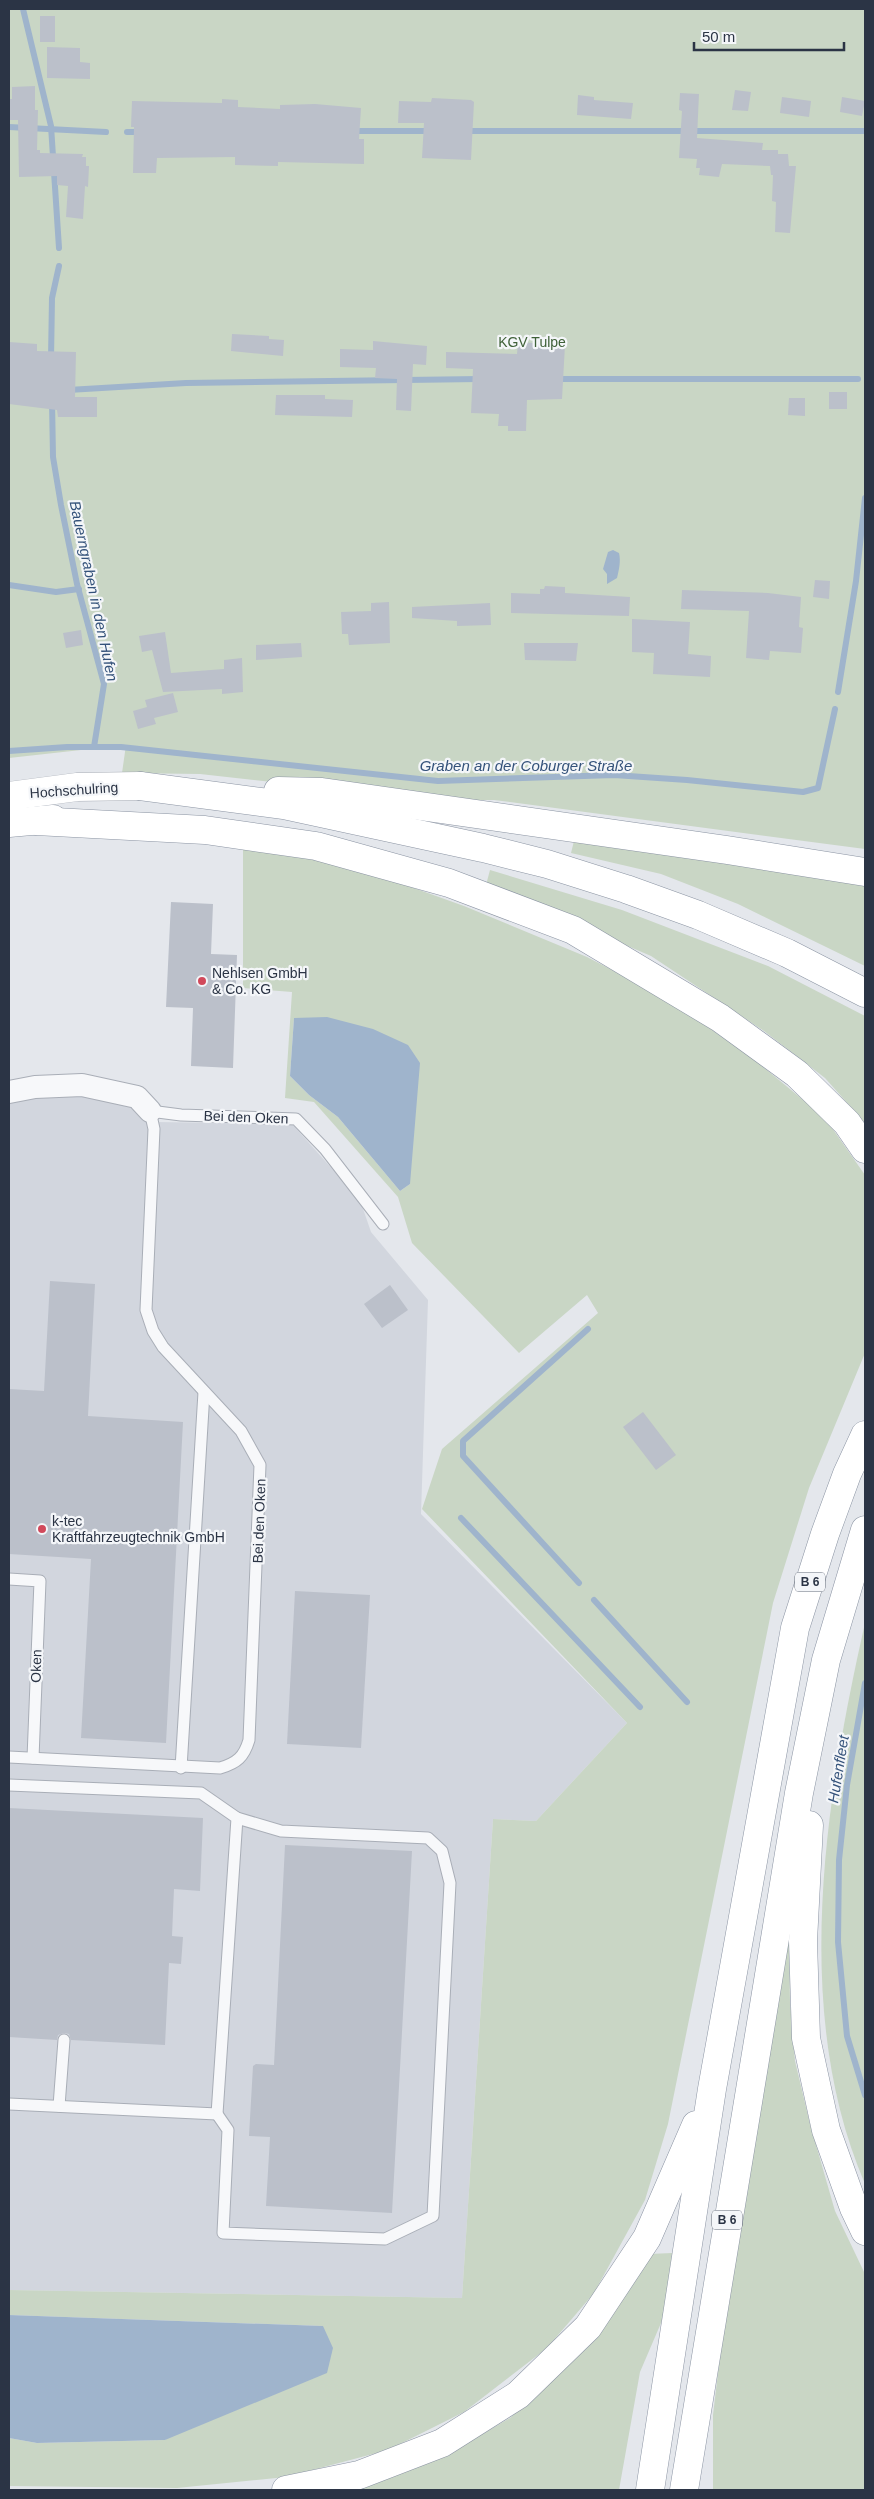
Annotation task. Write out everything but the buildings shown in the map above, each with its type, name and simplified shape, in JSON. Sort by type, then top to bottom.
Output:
[{"type":"main road","name":"Hochschulring","points":[[9,796],[77,787],[140,786]]},
{"type":"main road","points":[[140,786],[284,805],[484,848],[547,864],[626,889],[698,915],[778,950],[865,993]]},
{"type":"main road","points":[[140,786],[322,792],[727,850],[865,872]]},
{"type":"main road","points":[[9,823],[89,814],[141,812],[367,824]]},
{"type":"main road","points":[[36,821],[205,830],[316,846],[449,883],[573,930],[720,1018],[797,1074],[847,1122],[865,1149]]},
{"type":"main road","name":"B 6","points":[[650,2490],[712,2089],[795,1628],[825,1534],[847,1474],[865,1435]]},
{"type":"main road","name":"B 6","points":[[684,2490],[765,1989],[815,1712],[846,1587],[865,1530]]},
{"type":"main road","points":[[815,1712],[803,1941],[806,2038],[826,2130],[854,2208],[865,2231]]},
{"type":"main road","points":[[286,2490],[360,2475],[442,2443],[518,2395],[588,2327],[647,2238],[712,2089]]},
{"type":"street","name":"Bei den Oken","points":[[9,1092],[35,1087],[82,1085],[137,1097],[150,1111]]},
{"type":"lane","name":"Bei den Oken","points":[[33,1758],[181,1768],[220,1768],[235,1764],[245,1754],[249,1740],[260,1464],[241,1431],[162,1347],[153,1331],[146,1310],[154,1129],[150,1111],[181,1116],[296,1119],[325,1149],[383,1224]]},
{"type":"lane","points":[[181,1768],[204,1392]]},
{"type":"lane","name":"Oken","points":[[9,1579],[40,1580],[33,1758]]},
{"type":"lane","points":[[9,1757],[33,1758]]},
{"type":"lane","points":[[9,1785],[201,1793],[236,1818],[281,1831],[428,1838],[442,1852],[450,1883],[432,2216],[385,2239],[223,2234],[228,2130],[217,2114],[236,1818]]},
{"type":"lane","points":[[59,2106],[64,2040]]},
{"type":"lane","points":[[9,2104],[217,2114]]},
{"type":"shaded area","points":[[9,1089],[129,1090],[155,1122],[292,1124],[360,1200],[371,1232],[428,1300],[421,1514],[627,1723],[536,1821],[493,1819],[462,2298],[9,2290]]},
{"type":"green space","name":"KGV Tulpe","points":[[9,9],[865,9],[865,849],[494,800],[434,800],[200,774],[122,773],[126,745],[9,758]]},
{"type":"green space","points":[[574,841],[865,883],[865,966],[738,904],[661,874],[571,853]]},
{"type":"green space","points":[[243,846],[301,855],[397,882],[464,906],[587,957],[670,1000],[756,1061],[825,1118],[865,1175],[865,1353],[809,1488],[773,1603],[668,2124],[645,2200],[594,2293],[547,2348],[464,2412],[388,2450],[286,2477],[177,2488],[9,2486],[9,2438],[37,2443],[165,2440],[323,2326],[9,2315],[9,2290],[462,2298],[493,1819],[536,1821],[627,1723],[422,1509],[442,1449],[598,1313],[587,1295],[519,1353],[412,1243],[398,1197],[314,1102],[285,1098],[292,992],[243,988]],"holes":[[[294,1018],[410,1184],[400,1191],[338,1117],[309,1095],[290,1076]]]},
{"type":"green space","points":[[490,870],[622,910],[768,966],[865,1016],[865,1123],[825,1078],[764,1031],[651,956],[486,885]]},
{"type":"green space","points":[[865,1623],[865,2184],[842,2118],[828,2049],[822,1978],[822,1905],[828,1833],[838,1761],[850,1691]]},
{"type":"green space","points":[[789,1937],[790,2003],[795,2061],[810,2124],[835,2211],[865,2274],[865,2490],[713,2490],[713,2415],[722,2339]]},
{"type":"green space","points":[[672,2253],[664,2316],[640,2372],[619,2490],[350,2490],[377,2483],[448,2454],[510,2418],[588,2347],[649,2254]]},
{"type":"water","points":[[613,550],[619,553],[619,569],[617,578],[607,584],[607,574],[603,569],[608,552]]},
{"type":"water","points":[[327,1017],[373,1029],[408,1045],[420,1063],[410,1184],[400,1191],[338,1117],[309,1095],[290,1076],[294,1018]]},
{"type":"water","points":[[9,2315],[323,2326],[333,2348],[327,2373],[165,2440],[37,2443],[9,2438]]},
{"type":"waterway","name":"Bauerngraben in den Hufen","points":[[23,9],[51,126],[59,248]]},
{"type":"waterway","points":[[9,127],[106,132]]},
{"type":"waterway","points":[[351,131],[431,131]]},
{"type":"waterway","points":[[466,131],[864,131]]},
{"type":"waterway","points":[[127,132],[141,132]]},
{"type":"waterway","name":"Bauerngraben in den Hufen","points":[[51,359],[52,298],[59,266]]},
{"type":"waterway","points":[[68,390],[186,383],[480,379]]},
{"type":"waterway","points":[[555,379],[858,379]]},
{"type":"waterway","name":"Bauerngraben in den Hufen","points":[[52,401],[53,457],[61,505],[77,584],[104,684],[94,747]]},
{"type":"waterway","name":"Graben an der Coburger Straße","points":[[838,692],[856,581],[865,498]]},
{"type":"waterway","points":[[9,585],[56,592],[79,589]]},
{"type":"waterway","name":"Graben an der Coburger Straße","points":[[9,751],[67,747],[121,747],[438,781],[614,775],[687,780],[803,792],[818,788],[835,709]]},
{"type":"waterway","points":[[579,1583],[463,1456],[463,1441],[588,1329]]},
{"type":"waterway","points":[[461,1518],[640,1707]]},
{"type":"waterway","points":[[594,1600],[687,1702]]},
{"type":"waterway","name":"Hufenfleet","points":[[865,1683],[847,1785],[839,1860],[838,1942],[847,2036],[865,2095]]},
{"type":"place","name":"Nehlsen GmbH & Co. KG","points":[[202,981]]},
{"type":"place","name":"k-tec Kraftfahrzeugtechnik GmbH","points":[[42,1529]]}]
